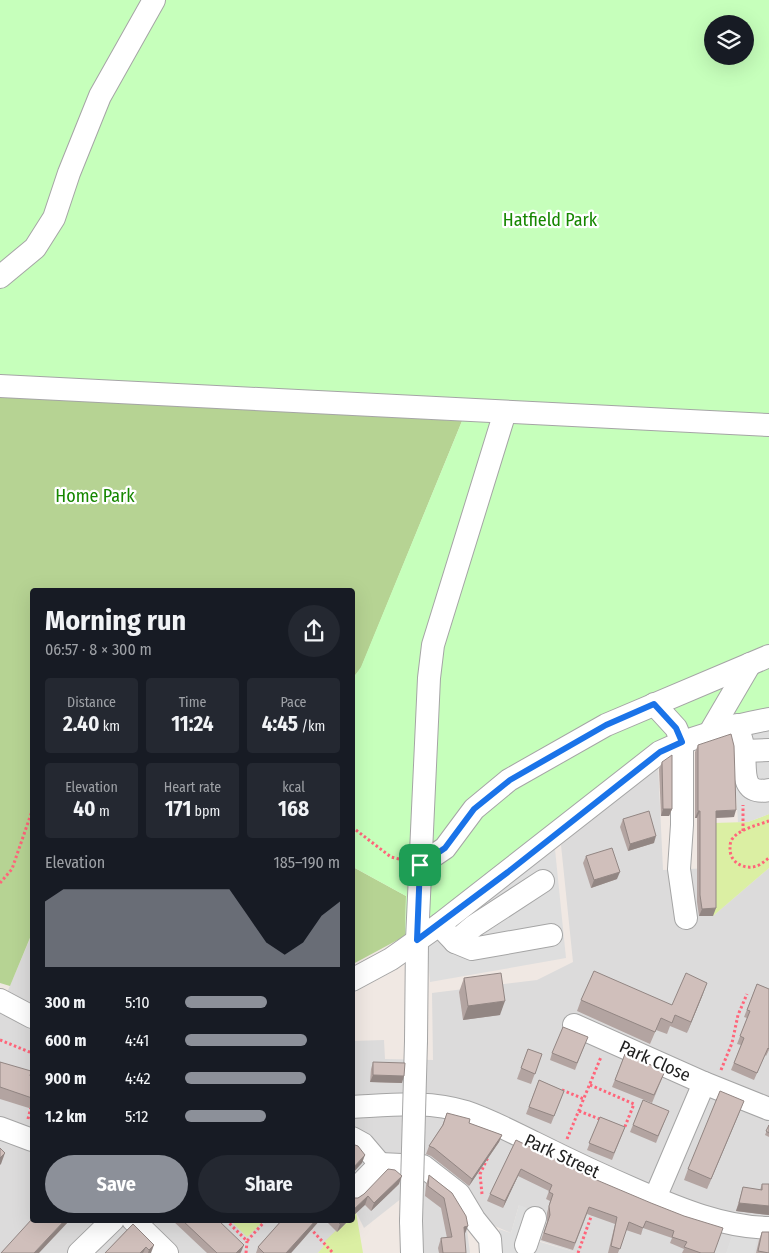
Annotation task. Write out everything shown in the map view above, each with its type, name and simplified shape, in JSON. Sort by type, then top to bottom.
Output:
[{"type":"street","points":[[0,277],[34,248],[54,218],[69,173],[100,96],[154,0]]},
{"type":"street","points":[[0,386],[769,425]]},
{"type":"street","points":[[412,1253],[411,1221],[417,940],[429,678],[433,645],[505,412]]},
{"type":"street","points":[[420,865],[445,848],[474,809],[510,780],[606,725],[760,660]]},
{"type":"street","points":[[709,734],[760,660]]},
{"type":"street","points":[[654,704],[676,728],[682,742],[682,825],[679,869],[686,918]]},
{"type":"street","points":[[355,978],[390,959],[438,925],[660,752],[682,742],[737,725],[769,719]]},
{"type":"street","points":[[737,725],[744,751],[744,774],[747,783],[761,789]]},
{"type":"street","points":[[744,751],[769,750]]},
{"type":"street","points":[[455,942],[474,926],[543,881]]},
{"type":"street","points":[[438,925],[455,942],[472,948],[551,935]]},
{"type":"street","points":[[0,1000],[30,1016]]},
{"type":"street","name":"Park Close","points":[[574,1025],[708,1084],[655,1198]]},
{"type":"street","points":[[708,1084],[769,1109]]},
{"type":"street","name":"Park Street","points":[[355,1107],[414,1103],[465,1112],[655,1198],[693,1213],[750,1228],[769,1228]]},
{"type":"street","points":[[0,1128],[30,1139]]},
{"type":"street","points":[[355,1140],[363,1144],[380,1164],[423,1166],[459,1194],[490,1246]]},
{"type":"street","points":[[355,1191],[380,1164]]},
{"type":"street","points":[[526,1245],[535,1218]]},
{"type":"street","points":[[79,1253],[109,1223]]},
{"type":"street","points":[[136,1223],[167,1253]]},
{"type":"path","points":[[743,831],[743,806],[761,789]]},
{"type":"path","points":[[0,883],[12,869],[30,817]]},
{"type":"path","points":[[769,821],[743,831],[732,838],[730,844],[730,856],[736,864],[758,866],[769,858]]},
{"type":"path","points":[[355,829],[391,857],[420,865]]},
{"type":"path","points":[[708,1084],[732,1043],[738,1015],[747,994]]},
{"type":"path","points":[[0,1040],[30,1052]]},
{"type":"path","points":[[560,1155],[608,1040]]},
{"type":"path","points":[[590,1085],[634,1104],[624,1129]]},
{"type":"path","points":[[561,1090],[584,1099]]},
{"type":"path","points":[[579,1111],[606,1122]]},
{"type":"path","points":[[482,1198],[480,1174],[503,1128]]},
{"type":"path","points":[[578,1253],[592,1213]]},
{"type":"path","points":[[229,1223],[247,1240]]},
{"type":"path","points":[[246,1253],[247,1240],[263,1223]]},
{"type":"path","points":[[308,1226],[333,1253]]},
{"type":"shaded area","points":[[769,727],[769,814],[748,822],[738,822],[732,732]]},
{"type":"shaded area","points":[[658,764],[663,870],[713,868],[714,915],[769,868],[769,1253],[578,1253],[537,1240],[519,1205],[511,1233],[483,1221],[467,1230],[470,1253],[418,1253],[402,1198],[364,1228],[355,1213],[355,1041],[384,1040],[385,1059],[433,1060],[432,993],[537,980],[573,962],[561,845]]},
{"type":"shaded area","points":[[555,849],[566,958],[430,982],[427,945]]},
{"type":"shaded area","points":[[30,939],[30,1223],[344,1223],[318,1253],[0,1253],[0,1009]]},
{"type":"shaded area","points":[[519,1205],[545,1214],[537,1241],[578,1253],[500,1253],[499,1229],[511,1233]]},
{"type":"shaded area","points":[[732,1235],[758,1236],[754,1253],[726,1253]]},
{"type":"green space","name":"Hatfield Park","points":[[0,0],[769,0],[769,713],[740,717],[652,743],[433,925],[405,936],[406,896],[355,868],[355,675],[361,667],[462,421],[0,396]]},
{"type":"green space","name":"Home Park","points":[[0,396],[462,421],[361,668],[355,676],[355,588],[30,588],[30,938],[10,986],[0,983]]},
{"type":"green space","points":[[769,814],[769,868],[713,916],[713,823],[748,822]]},
{"type":"green space","points":[[355,868],[406,896],[405,936],[355,963]]},
{"type":"green space","points":[[355,1213],[363,1253],[318,1253],[325,1241],[344,1223],[355,1223]]},
{"type":"green space","points":[[233,1223],[262,1223],[247,1237]]},
{"type":"building","points":[[731,734],[734,746],[736,810],[716,811],[716,908],[702,909],[700,895],[698,745]]},
{"type":"building","points":[[672,755],[672,809],[663,809],[662,762]]},
{"type":"building","points":[[649,811],[656,836],[630,844],[623,819]]},
{"type":"building","points":[[612,848],[620,872],[594,880],[586,856]]},
{"type":"building","points":[[594,971],[672,1005],[686,973],[707,983],[691,1022],[675,1015],[672,1023],[661,1018],[655,1032],[581,1000]]},
{"type":"building","points":[[501,973],[505,1001],[468,1006],[464,978]]},
{"type":"building","points":[[757,984],[769,989],[769,1049],[757,1073],[734,1063],[744,1038],[740,1036],[750,1011],[747,1010]]},
{"type":"building","points":[[563,1027],[588,1037],[577,1063],[552,1053]]},
{"type":"building","points":[[528,1049],[542,1054],[535,1074],[521,1068]]},
{"type":"building","points":[[625,1054],[665,1071],[654,1095],[615,1080]]},
{"type":"building","points":[[0,1062],[30,1071],[30,1097],[0,1087]]},
{"type":"building","points":[[373,1062],[405,1063],[404,1076],[373,1075]]},
{"type":"building","points":[[539,1080],[564,1091],[554,1116],[529,1107]]},
{"type":"building","points":[[720,1091],[744,1101],[711,1179],[688,1169]]},
{"type":"building","points":[[643,1100],[669,1111],[658,1136],[633,1125]]},
{"type":"building","points":[[447,1113],[470,1119],[469,1123],[502,1135],[472,1179],[429,1146],[443,1125]]},
{"type":"building","points":[[600,1117],[625,1127],[614,1153],[589,1143]]},
{"type":"building","points":[[516,1140],[599,1181],[684,1216],[723,1228],[714,1253],[701,1253],[684,1247],[687,1242],[672,1237],[674,1231],[646,1221],[643,1228],[629,1222],[620,1249],[611,1246],[617,1217],[589,1207],[575,1243],[544,1233],[550,1215],[549,1206],[553,1194],[549,1192],[552,1185],[521,1169],[505,1201],[490,1194]]},
{"type":"building","points":[[355,1145],[365,1155],[355,1166]]},
{"type":"building","points":[[0,1148],[5,1153],[0,1158]]},
{"type":"building","points":[[388,1169],[395,1170],[402,1176],[374,1203],[368,1196],[355,1208],[355,1198],[364,1194]]},
{"type":"building","points":[[429,1175],[452,1193],[466,1216],[468,1226],[464,1227],[466,1253],[443,1253],[441,1238],[452,1237],[444,1198],[428,1186]]},
{"type":"building","points":[[762,1184],[769,1184],[769,1206],[739,1203],[743,1187],[762,1190]]},
{"type":"building","points":[[30,1221],[30,1223],[62,1223],[34,1253],[1,1253]]},
{"type":"building","points":[[185,1223],[221,1223],[244,1245],[236,1253],[217,1253]]},
{"type":"building","points":[[279,1223],[313,1223],[286,1253],[264,1253],[258,1247]]},
{"type":"building","points":[[133,1224],[154,1245],[149,1250],[146,1247],[140,1253],[105,1253]]},
{"type":"building","points":[[762,1232],[769,1232],[769,1253],[758,1251]]},
{"type":"route","points":[[654,704],[676,728],[682,742],[660,752],[508,872],[417,940],[420,865],[445,848],[474,809],[510,780],[606,725],[654,704]]}]
